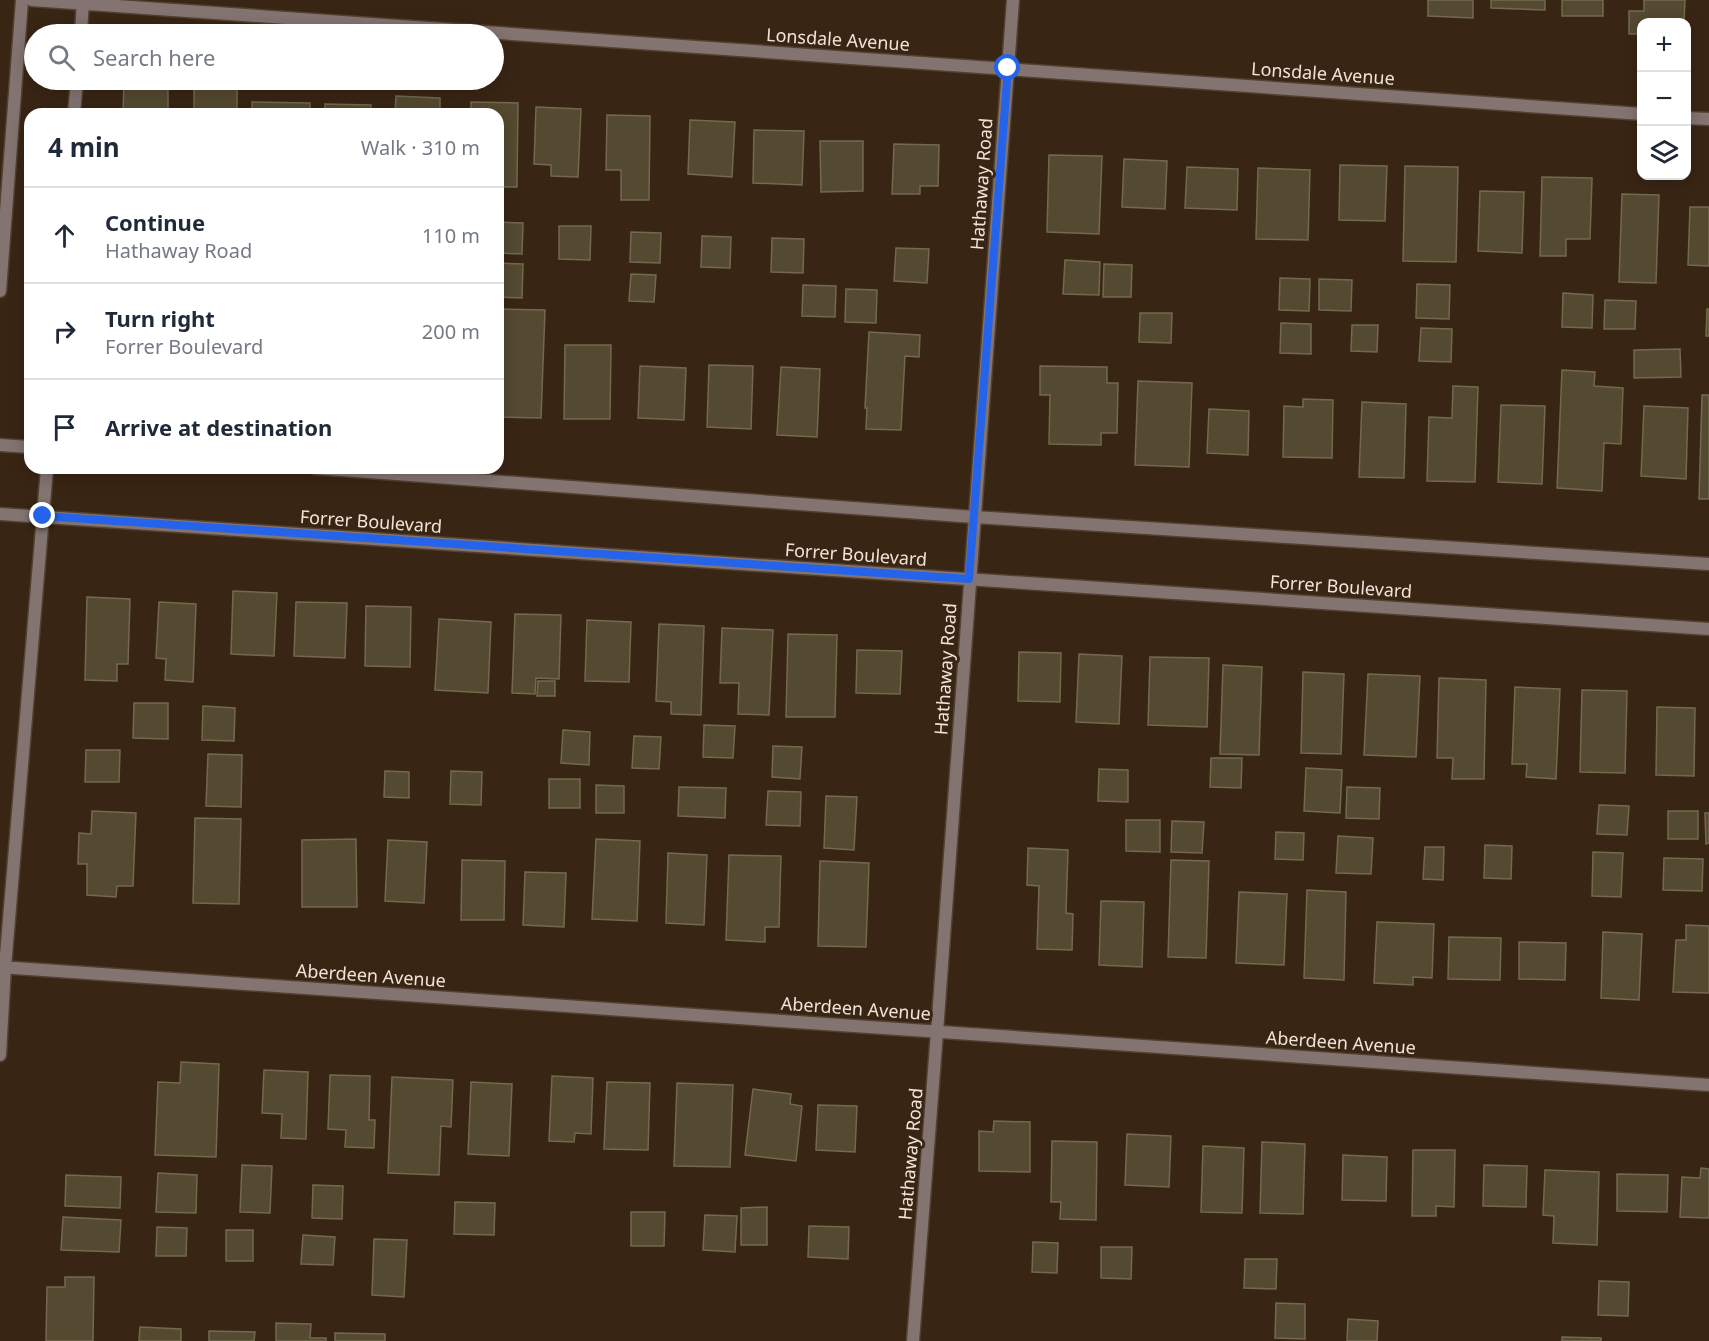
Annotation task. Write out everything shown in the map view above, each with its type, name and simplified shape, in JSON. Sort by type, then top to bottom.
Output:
[{"type":"street","points":[[0,291],[22,0]]},
{"type":"street","name":"Lonsdale Avenue","points":[[32,0],[391,24]]},
{"type":"street","name":"Hathaway Road","points":[[913,1341],[1013,0]]},
{"type":"street","points":[[82,24],[83,2]]},
{"type":"street","name":"Lonsdale Avenue","points":[[504,32],[1637,114]]},
{"type":"street","points":[[75,108],[76,90]]},
{"type":"street","points":[[1691,118],[1709,119]]},
{"type":"street","points":[[0,445],[24,447]]},
{"type":"street","points":[[0,1054],[3,967],[46,474]]},
{"type":"street","points":[[397,474],[974,516],[1709,564]]},
{"type":"street","name":"Forrer Boulevard","points":[[0,514],[1709,629]]},
{"type":"street","name":"Aberdeen Avenue","points":[[3,967],[1709,1085]]},
{"type":"building","points":[[1428,0],[1473,0],[1473,18],[1428,16]]},
{"type":"building","points":[[1491,0],[1545,0],[1545,10],[1491,8]]},
{"type":"building","points":[[1562,0],[1603,0],[1603,16],[1562,16]]},
{"type":"building","points":[[1644,0],[1685,0],[1684,18],[1637,18],[1637,34],[1629,34],[1629,11],[1644,11]]},
{"type":"building","points":[[124,90],[168,90],[168,108],[123,108]]},
{"type":"building","points":[[194,90],[237,90],[237,108],[194,108]]},
{"type":"building","points":[[396,96],[440,98],[440,108],[395,108]]},
{"type":"building","points":[[252,102],[310,103],[310,108],[252,108]]},
{"type":"building","points":[[471,102],[518,103],[517,187],[504,187],[504,108],[471,108]]},
{"type":"building","points":[[325,104],[371,105],[371,108],[325,108]]},
{"type":"building","points":[[536,107],[581,109],[578,177],[551,176],[551,165],[534,164]]},
{"type":"building","points":[[607,115],[650,116],[649,200],[621,200],[621,170],[606,170]]},
{"type":"building","points":[[690,120],[735,122],[732,177],[688,174]]},
{"type":"building","points":[[754,130],[804,131],[802,185],[753,183]]},
{"type":"building","points":[[820,141],[863,141],[863,191],[821,192]]},
{"type":"building","points":[[894,144],[939,145],[938,186],[920,186],[920,194],[892,194]]},
{"type":"building","points":[[1049,155],[1102,156],[1099,234],[1047,232]]},
{"type":"building","points":[[1124,159],[1167,161],[1165,209],[1122,207]]},
{"type":"building","points":[[1340,165],[1387,166],[1385,221],[1339,220]]},
{"type":"building","points":[[1405,166],[1458,167],[1456,262],[1403,261]]},
{"type":"building","points":[[1187,167],[1238,169],[1237,210],[1185,208]]},
{"type":"building","points":[[1258,168],[1310,170],[1308,240],[1256,239]]},
{"type":"building","points":[[1542,177],[1592,178],[1590,239],[1566,239],[1566,256],[1540,256]]},
{"type":"building","points":[[1480,191],[1524,192],[1522,253],[1478,251]]},
{"type":"building","points":[[1622,194],[1659,195],[1656,283],[1619,282]]},
{"type":"building","points":[[1690,207],[1709,207],[1709,266],[1688,265]]},
{"type":"building","points":[[504,222],[523,223],[522,254],[504,253]]},
{"type":"building","points":[[559,226],[591,226],[590,260],[559,259]]},
{"type":"building","points":[[631,232],[661,233],[660,263],[630,262]]},
{"type":"building","points":[[702,236],[731,237],[730,268],[701,267]]},
{"type":"building","points":[[772,238],[804,239],[803,273],[771,272]]},
{"type":"building","points":[[896,248],[929,249],[927,283],[894,281]]},
{"type":"building","points":[[1065,260],[1100,262],[1099,295],[1063,294]]},
{"type":"building","points":[[504,263],[523,264],[522,298],[504,297]]},
{"type":"building","points":[[1104,264],[1132,265],[1131,297],[1103,297]]},
{"type":"building","points":[[631,274],[656,275],[654,302],[629,301]]},
{"type":"building","points":[[1280,278],[1310,279],[1309,311],[1279,310]]},
{"type":"building","points":[[1319,279],[1352,280],[1351,311],[1319,310]]},
{"type":"building","points":[[1417,284],[1450,285],[1449,319],[1416,318]]},
{"type":"building","points":[[803,285],[836,286],[835,317],[802,316]]},
{"type":"building","points":[[846,289],[877,290],[876,323],[845,322]]},
{"type":"building","points":[[1563,293],[1593,295],[1592,328],[1562,327]]},
{"type":"building","points":[[1605,300],[1636,301],[1635,329],[1604,329]]},
{"type":"building","points":[[504,309],[545,310],[541,418],[504,417]]},
{"type":"building","points":[[1707,309],[1709,309],[1709,336],[1706,336]]},
{"type":"building","points":[[1140,313],[1172,313],[1171,343],[1139,342]]},
{"type":"building","points":[[1281,323],[1311,324],[1311,354],[1280,353]]},
{"type":"building","points":[[1352,325],[1378,325],[1377,352],[1351,351]]},
{"type":"building","points":[[1421,328],[1452,329],[1451,362],[1419,361]]},
{"type":"building","points":[[869,332],[920,335],[919,357],[905,356],[901,430],[866,429]]},
{"type":"building","points":[[565,345],[611,345],[610,419],[564,419]]},
{"type":"building","points":[[1680,349],[1681,377],[1634,378],[1634,350]]},
{"type":"building","points":[[709,365],[753,366],[751,429],[707,427]]},
{"type":"building","points":[[640,366],[686,368],[684,420],[638,418]]},
{"type":"building","points":[[1040,366],[1107,367],[1107,383],[1118,383],[1117,433],[1101,433],[1101,445],[1049,444],[1050,395],[1040,395]]},
{"type":"building","points":[[781,367],[820,369],[817,437],[777,435]]},
{"type":"building","points":[[1562,370],[1595,372],[1594,386],[1623,388],[1621,444],[1604,443],[1602,491],[1557,488]]},
{"type":"building","points":[[1138,381],[1192,383],[1189,467],[1135,465]]},
{"type":"building","points":[[1453,386],[1478,387],[1475,482],[1427,481],[1429,417],[1452,418]]},
{"type":"building","points":[[1702,395],[1709,395],[1709,499],[1699,499]]},
{"type":"building","points":[[1303,399],[1333,400],[1332,458],[1283,457],[1284,406],[1303,407]]},
{"type":"building","points":[[1362,402],[1406,404],[1404,478],[1359,477]]},
{"type":"building","points":[[1501,405],[1545,406],[1542,484],[1498,482]]},
{"type":"building","points":[[1644,406],[1688,408],[1686,479],[1641,476]]},
{"type":"building","points":[[1209,409],[1249,411],[1248,455],[1207,453]]},
{"type":"building","points":[[233,591],[277,593],[274,656],[231,654]]},
{"type":"building","points":[[87,597],[130,599],[128,664],[117,664],[117,681],[85,680]]},
{"type":"building","points":[[159,602],[196,604],[193,682],[165,680],[166,659],[156,658]]},
{"type":"building","points":[[296,602],[347,603],[345,658],[294,656]]},
{"type":"building","points":[[366,606],[411,607],[410,667],[365,666]]},
{"type":"building","points":[[515,614],[561,615],[559,679],[536,678],[535,694],[512,693]]},
{"type":"building","points":[[439,619],[491,622],[488,693],[435,690]]},
{"type":"building","points":[[587,620],[631,622],[629,682],[585,681]]},
{"type":"building","points":[[659,624],[704,626],[701,715],[671,714],[671,702],[656,701]]},
{"type":"building","points":[[722,628],[773,630],[769,715],[738,714],[739,683],[720,683]]},
{"type":"building","points":[[788,634],[837,635],[835,717],[786,717]]},
{"type":"building","points":[[857,650],[902,651],[900,694],[856,693]]},
{"type":"building","points":[[1019,652],[1061,653],[1060,702],[1018,701]]},
{"type":"building","points":[[1079,654],[1122,656],[1119,724],[1076,722]]},
{"type":"building","points":[[1150,657],[1209,658],[1207,727],[1148,725]]},
{"type":"building","points":[[1223,665],[1262,667],[1259,755],[1220,754]]},
{"type":"building","points":[[1303,672],[1344,674],[1341,754],[1301,753]]},
{"type":"building","points":[[1368,674],[1420,676],[1416,757],[1364,755]]},
{"type":"building","points":[[1439,678],[1486,680],[1484,779],[1452,779],[1453,758],[1437,758]]},
{"type":"building","points":[[538,681],[555,681],[555,696],[537,696]]},
{"type":"building","points":[[1515,687],[1560,689],[1556,779],[1526,777],[1527,764],[1512,764]]},
{"type":"building","points":[[1582,690],[1627,691],[1625,773],[1580,772]]},
{"type":"building","points":[[134,703],[168,703],[168,739],[133,738]]},
{"type":"building","points":[[203,706],[235,708],[234,741],[202,740]]},
{"type":"building","points":[[1657,707],[1695,708],[1694,776],[1656,775]]},
{"type":"building","points":[[704,725],[735,726],[733,758],[703,757]]},
{"type":"building","points":[[563,730],[590,732],[589,765],[561,763]]},
{"type":"building","points":[[634,736],[661,737],[659,769],[632,768]]},
{"type":"building","points":[[773,746],[802,747],[800,779],[772,777]]},
{"type":"building","points":[[86,750],[120,750],[119,782],[85,782]]},
{"type":"building","points":[[208,754],[242,755],[241,807],[206,806]]},
{"type":"building","points":[[1211,758],[1242,758],[1241,788],[1210,787]]},
{"type":"building","points":[[1306,768],[1342,770],[1340,813],[1304,811]]},
{"type":"building","points":[[1099,769],[1128,770],[1128,802],[1098,801]]},
{"type":"building","points":[[385,771],[409,772],[409,798],[384,797]]},
{"type":"building","points":[[451,771],[482,772],[481,805],[450,804]]},
{"type":"building","points":[[549,779],[580,779],[580,808],[549,808]]},
{"type":"building","points":[[596,785],[624,786],[624,813],[596,813]]},
{"type":"building","points":[[679,787],[726,788],[725,818],[678,816]]},
{"type":"building","points":[[1347,787],[1380,788],[1379,819],[1346,818]]},
{"type":"building","points":[[768,791],[801,792],[800,826],[766,825]]},
{"type":"building","points":[[826,796],[857,797],[854,850],[824,848]]},
{"type":"building","points":[[1599,805],[1629,806],[1627,835],[1597,834]]},
{"type":"building","points":[[92,811],[136,813],[133,886],[117,886],[116,897],[87,895],[87,864],[78,864],[79,833],[91,834]]},
{"type":"building","points":[[1668,811],[1698,811],[1698,839],[1668,839]]},
{"type":"building","points":[[1705,813],[1709,813],[1709,843],[1706,844]]},
{"type":"building","points":[[195,818],[241,819],[239,904],[193,903]]},
{"type":"building","points":[[1126,820],[1160,820],[1160,852],[1126,851]]},
{"type":"building","points":[[1172,821],[1204,822],[1202,853],[1171,852]]},
{"type":"building","points":[[1276,832],[1304,833],[1303,860],[1275,859]]},
{"type":"building","points":[[1338,836],[1373,838],[1371,874],[1336,873]]},
{"type":"building","points":[[356,839],[357,907],[302,907],[302,840]]},
{"type":"building","points":[[596,839],[640,841],[637,921],[592,919]]},
{"type":"building","points":[[388,840],[427,842],[424,903],[385,901]]},
{"type":"building","points":[[1485,845],[1512,846],[1511,879],[1484,878]]},
{"type":"building","points":[[1425,847],[1444,847],[1443,880],[1423,879]]},
{"type":"building","points":[[1028,848],[1068,850],[1066,913],[1073,914],[1072,950],[1037,949],[1039,886],[1027,885]]},
{"type":"building","points":[[1593,852],[1623,853],[1621,897],[1592,896]]},
{"type":"building","points":[[668,853],[707,855],[704,925],[666,923]]},
{"type":"building","points":[[729,855],[781,856],[779,927],[765,927],[765,942],[726,940]]},
{"type":"building","points":[[1664,858],[1703,859],[1702,891],[1663,890]]},
{"type":"building","points":[[462,860],[505,861],[504,920],[461,920]]},
{"type":"building","points":[[1171,860],[1209,861],[1206,958],[1168,957]]},
{"type":"building","points":[[820,861],[869,863],[866,947],[818,946]]},
{"type":"building","points":[[525,872],[566,873],[564,927],[523,925]]},
{"type":"building","points":[[1307,890],[1346,892],[1344,980],[1304,978]]},
{"type":"building","points":[[1239,892],[1287,894],[1284,965],[1236,963]]},
{"type":"building","points":[[1101,901],[1144,902],[1142,967],[1099,965]]},
{"type":"building","points":[[1377,922],[1434,924],[1432,978],[1413,977],[1413,985],[1374,983]]},
{"type":"building","points":[[1686,925],[1709,926],[1709,993],[1673,992],[1676,940],[1686,940]]},
{"type":"building","points":[[1603,932],[1642,934],[1639,1000],[1601,998]]},
{"type":"building","points":[[1449,937],[1501,938],[1500,980],[1448,979]]},
{"type":"building","points":[[1519,942],[1566,943],[1565,980],[1519,979]]},
{"type":"building","points":[[181,1062],[219,1064],[216,1157],[155,1155],[158,1082],[180,1083]]},
{"type":"building","points":[[264,1070],[308,1072],[306,1139],[281,1138],[282,1114],[262,1113]]},
{"type":"building","points":[[330,1075],[370,1076],[369,1120],[375,1120],[374,1148],[345,1147],[346,1130],[328,1129]]},
{"type":"building","points":[[552,1076],[593,1078],[591,1134],[575,1133],[574,1142],[549,1141]]},
{"type":"building","points":[[392,1077],[453,1080],[451,1127],[441,1126],[439,1175],[388,1173]]},
{"type":"building","points":[[471,1082],[512,1084],[509,1156],[468,1154]]},
{"type":"building","points":[[607,1082],[650,1083],[648,1150],[604,1149]]},
{"type":"building","points":[[677,1083],[733,1085],[730,1167],[674,1166]]},
{"type":"building","points":[[753,1089],[791,1094],[790,1104],[802,1106],[796,1161],[745,1155]]},
{"type":"building","points":[[818,1105],[857,1106],[855,1152],[816,1150]]},
{"type":"building","points":[[994,1121],[1030,1122],[1030,1172],[979,1171],[979,1131],[993,1132]]},
{"type":"building","points":[[1127,1134],[1171,1136],[1169,1187],[1125,1185]]},
{"type":"building","points":[[1052,1141],[1097,1142],[1096,1220],[1060,1219],[1061,1202],[1051,1202]]},
{"type":"building","points":[[1262,1142],[1305,1144],[1303,1214],[1260,1213]]},
{"type":"building","points":[[1203,1146],[1244,1148],[1242,1213],[1201,1212]]},
{"type":"building","points":[[1413,1150],[1455,1150],[1454,1207],[1436,1206],[1436,1216],[1412,1216]]},
{"type":"building","points":[[1343,1155],[1387,1157],[1386,1201],[1342,1200]]},
{"type":"building","points":[[242,1165],[272,1166],[270,1213],[240,1212]]},
{"type":"building","points":[[1484,1165],[1527,1166],[1526,1207],[1483,1206]]},
{"type":"building","points":[[1701,1168],[1709,1169],[1709,1218],[1680,1217],[1682,1177],[1700,1178]]},
{"type":"building","points":[[1545,1170],[1599,1172],[1597,1245],[1553,1243],[1554,1216],[1543,1215]]},
{"type":"building","points":[[158,1173],[197,1175],[196,1213],[156,1212]]},
{"type":"building","points":[[1617,1174],[1668,1175],[1667,1212],[1617,1211]]},
{"type":"building","points":[[66,1175],[121,1177],[120,1208],[65,1206]]},
{"type":"building","points":[[313,1185],[343,1186],[342,1219],[312,1218]]},
{"type":"building","points":[[455,1202],[495,1203],[494,1235],[454,1234]]},
{"type":"building","points":[[767,1207],[767,1245],[741,1245],[741,1208]]},
{"type":"building","points":[[631,1212],[665,1212],[664,1246],[631,1246]]},
{"type":"building","points":[[705,1215],[737,1216],[735,1252],[703,1250]]},
{"type":"building","points":[[63,1217],[121,1220],[119,1252],[61,1250]]},
{"type":"building","points":[[809,1226],[849,1227],[848,1259],[808,1257]]},
{"type":"building","points":[[157,1227],[187,1228],[186,1256],[156,1256]]},
{"type":"building","points":[[226,1230],[253,1230],[253,1261],[226,1261]]},
{"type":"building","points":[[303,1235],[335,1237],[333,1265],[301,1264]]},
{"type":"building","points":[[374,1239],[407,1240],[404,1297],[372,1295]]},
{"type":"building","points":[[1033,1242],[1058,1243],[1057,1273],[1032,1272]]},
{"type":"building","points":[[1101,1247],[1132,1247],[1131,1279],[1101,1278]]},
{"type":"building","points":[[1245,1259],[1277,1259],[1276,1289],[1244,1288]]},
{"type":"building","points":[[65,1277],[94,1277],[93,1341],[46,1341],[47,1287],[65,1287]]},
{"type":"building","points":[[1599,1281],[1629,1282],[1628,1316],[1598,1315]]},
{"type":"building","points":[[1276,1303],[1305,1304],[1305,1339],[1275,1338]]},
{"type":"building","points":[[1348,1319],[1378,1321],[1377,1341],[1347,1341]]},
{"type":"building","points":[[276,1323],[311,1324],[310,1338],[326,1338],[326,1341],[276,1341]]},
{"type":"building","points":[[140,1327],[181,1329],[181,1341],[139,1341]]},
{"type":"building","points":[[209,1331],[255,1332],[254,1341],[209,1341]]},
{"type":"building","points":[[335,1333],[385,1334],[385,1341],[335,1341]]},
{"type":"building","points":[[1562,1337],[1601,1338],[1601,1341],[1562,1341]]},
{"type":"route","points":[[43,516],[969,579],[1008,68]]}]
